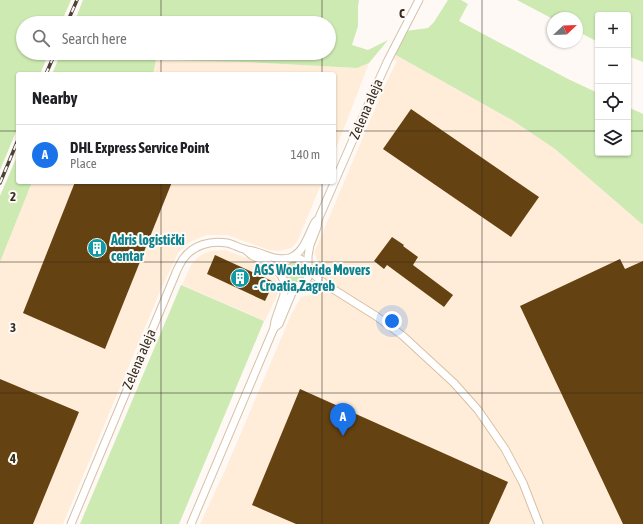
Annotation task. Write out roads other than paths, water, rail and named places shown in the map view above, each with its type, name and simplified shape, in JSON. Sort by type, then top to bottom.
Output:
[{"type":"street","name":"Zelena aleja","points":[[336,179],[381,75],[419,0]]},
{"type":"street","name":"Zelena aleja","points":[[274,328],[279,324],[292,293],[308,277],[309,250],[318,220],[334,184]]},
{"type":"street","name":"Zelena aleja","points":[[280,274],[283,263],[299,253],[314,224],[318,220]]},
{"type":"street","name":"Zelena aleja","points":[[71,524],[184,257],[195,248],[206,243],[224,242],[282,260],[300,258],[308,266]]},
{"type":"street","name":"Zelena aleja","points":[[191,524],[274,328],[284,295],[284,281],[277,269],[253,256],[246,250]]},
{"type":"street","points":[[308,266],[318,279],[326,285],[376,316],[403,336],[454,383],[478,410],[505,449],[523,482],[539,524]]},
{"type":"street","points":[[284,281],[290,286],[326,285]]},
{"type":"railway","points":[[70,16],[77,0]]},
{"type":"railway","points":[[47,72],[52,60]]},
{"type":"railway","points":[[0,183],[16,145]]},
{"type":"place","name":"Adris logistički centar","points":[[97,248]]},
{"type":"place","name":"AGS Worldwide Movers - Croatia,Zagreb","points":[[240,278]]},
{"type":"place","name":"DHL Express Service Point","points":[[343,436]]}]
